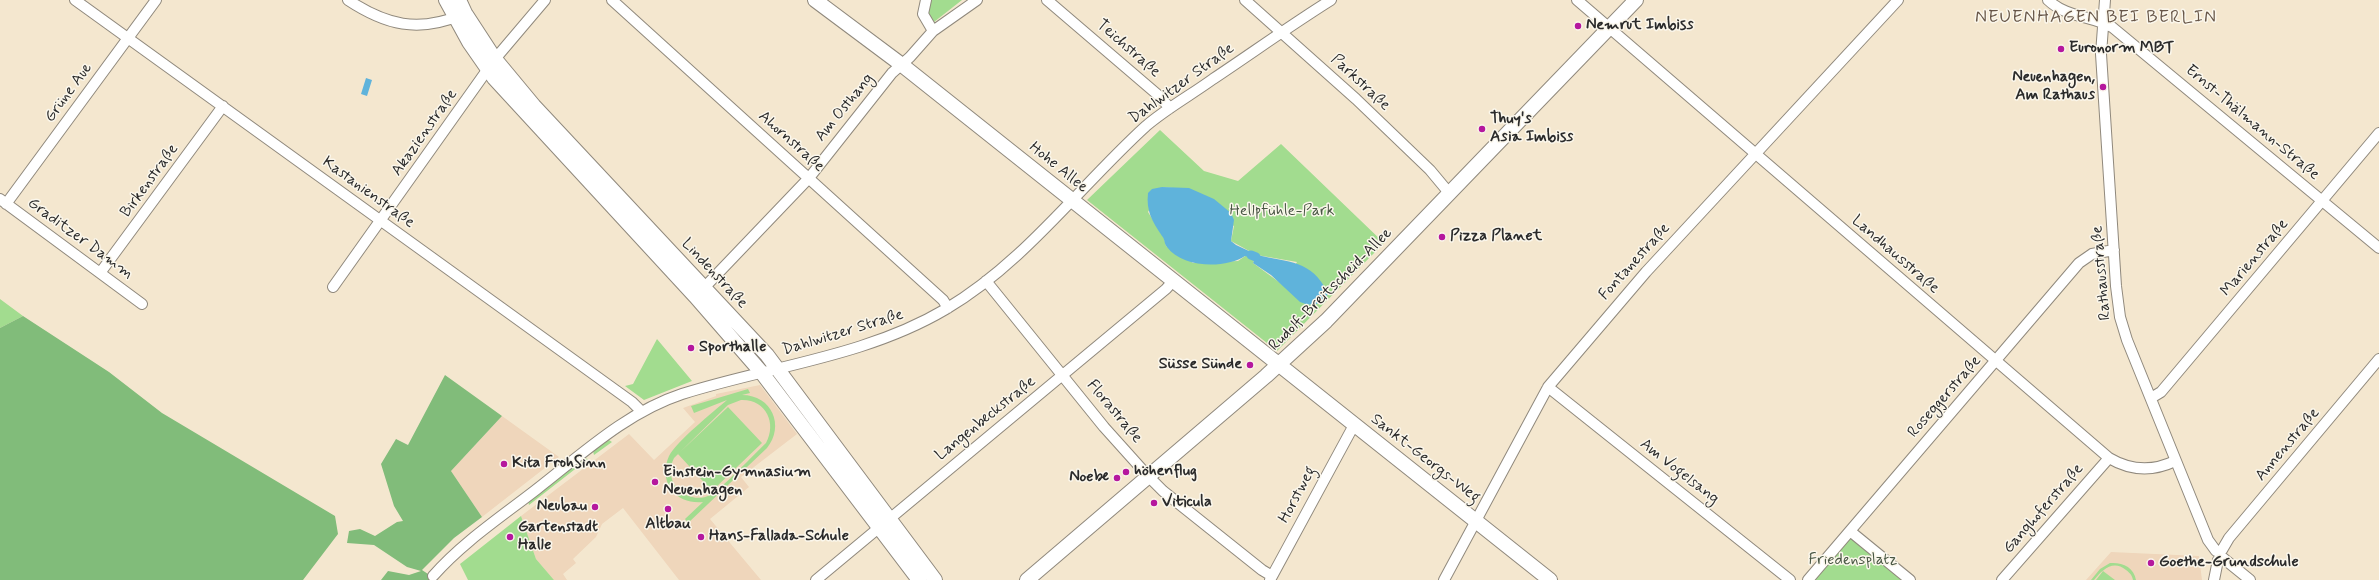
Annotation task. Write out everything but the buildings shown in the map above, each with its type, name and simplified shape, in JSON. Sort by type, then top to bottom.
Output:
[{"type":"street","name":"Kastanienstraße","points":[[75,0],[632,402],[642,412]]},
{"type":"street","name":"Grüne Aue","points":[[3,201],[156,0]]},
{"type":"street","points":[[348,0],[373,15],[397,24],[426,24],[460,15]]},
{"type":"street","name":"Lindenstraße","points":[[446,0],[460,15],[491,65],[534,106],[700,293],[762,373],[884,523],[935,580]]},
{"type":"street","name":"Lindenstraße","points":[[459,0],[460,15]]},
{"type":"street","name":"Akazienstraße","points":[[333,288],[382,222],[491,65],[545,0]]},
{"type":"street","name":"Ahornstraße","points":[[612,0],[943,300],[948,308]]},
{"type":"street","name":"Hohe Allee","points":[[815,0],[902,65],[1279,365]]},
{"type":"street","points":[[926,0],[923,14],[933,31]]},
{"type":"street","name":"Am Osthang","points":[[700,293],[809,178],[892,73],[902,65],[933,31],[977,0]]},
{"type":"street","name":"Teichstraße","points":[[1047,0],[1143,81],[1170,108]]},
{"type":"street","name":"Parkstraße","points":[[1245,0],[1362,104],[1430,170],[1450,194]]},
{"type":"street","name":"Dahlwitzer Straße","points":[[433,576],[453,554],[586,450],[642,412],[681,395],[873,343],[919,324],[948,308],[986,281],[1015,256],[1148,125],[1281,31],[1331,0]]},
{"type":"street","name":"Landhausstraße","points":[[1576,0],[1754,155],[2109,458],[2122,466],[2144,470],[2156,468],[2175,461]]},
{"type":"street","name":"Rudolf-Breitscheid-Allee","points":[[1027,580],[1279,365],[1366,281],[1636,0]]},
{"type":"street","name":"Fontanestraße","points":[[1444,580],[1548,387],[1646,272],[1898,0]]},
{"type":"street","points":[[2048,0],[2056,8],[2069,14],[2104,22]]},
{"type":"street","name":"Rathausstraße","points":[[2105,0],[2101,54],[2116,286],[2122,326],[2208,540],[2220,555],[2250,580]]},
{"type":"street","name":"Ernst-Thälmann-Straße","points":[[2104,22],[2129,40],[2379,248]]},
{"type":"street","name":"Birkenstraße","points":[[100,273],[223,106]]},
{"type":"street","name":"Marienstraße","points":[[2151,398],[2161,392],[2379,133]]},
{"type":"street","name":"Graditzer Damm","points":[[3,201],[142,304]]},
{"type":"street","name":"Roseggerstraße","points":[[1808,580],[2085,258],[2098,252],[2114,250]]},
{"type":"street","name":"Langenbeckstraße","points":[[816,580],[1063,375],[1174,280]]},
{"type":"street","name":"Florastraße","points":[[986,281],[1104,427],[1148,476],[1169,496],[1271,578]]},
{"type":"street","name":"Lindenstraße","points":[[700,293],[766,355],[884,523],[919,580]]},
{"type":"street","name":"Annenstraße","points":[[2220,555],[2229,538],[2379,360]]},
{"type":"street","name":"Sankt-Georgs-Weg","points":[[1279,365],[1550,580]]},
{"type":"street","name":"Am Vogelsang","points":[[1548,387],[1790,580]]},
{"type":"street","name":"Horstweg","points":[[1271,578],[1354,425]]},
{"type":"street","name":"Ganghoferstraße","points":[[2002,580],[2109,458]]},
{"type":"street","points":[[1850,531],[1910,580]]},
{"type":"street","points":[[2214,580],[2220,555]]},
{"type":"shaded area","name":"Einstein-Gymnasium Neuenhagen","points":[[760,385],[797,434],[741,477],[749,487],[710,519],[761,580],[679,580],[623,508],[602,524],[596,537],[573,559],[576,563],[563,574],[567,580],[554,580],[536,559],[521,516],[629,434],[654,460],[695,422],[683,408],[716,396],[716,394]]},
{"type":"shaded area","name":"Kita FrohSinn","points":[[502,416],[559,457],[482,517],[451,471]]},
{"type":"shaded area","name":"Goethe-Grundschule","points":[[2111,552],[2199,556],[2202,580],[2086,580]]},
{"type":"green space","points":[[931,0],[962,0],[934,22],[928,12]]},
{"type":"green space","name":"Hellpfühle-Park","points":[[1160,130],[1204,171],[1238,181],[1281,144],[1384,243],[1277,351],[1087,200]],"holes":[[[1162,187],[1173,188],[1234,226],[1231,241],[1251,252],[1238,261],[1193,263],[1166,246],[1164,238],[1148,212]],[[1257,255],[1297,262],[1283,285],[1253,263]]]},
{"type":"green space","points":[[0,299],[23,316],[0,328]]},
{"type":"green space","points":[[23,316],[109,372],[162,413],[335,516],[338,534],[303,580],[0,580],[0,328]]},
{"type":"green space","points":[[657,339],[692,381],[644,400],[625,386],[633,384]]},
{"type":"green space","points":[[445,375],[502,416],[451,471],[482,517],[454,538],[422,570],[437,580],[381,580],[388,571],[409,575],[421,571],[407,567],[374,545],[347,543],[349,531],[360,529],[375,536],[397,522],[403,521],[394,506],[381,464],[396,439],[408,445]]},
{"type":"green space","points":[[748,389],[750,393],[742,395],[752,396],[761,400],[768,406],[775,422],[775,430],[767,448],[688,523],[685,519],[703,502],[685,500],[674,493],[666,477],[667,460],[679,443],[727,400],[694,413],[691,406]],"holes":[[[741,400],[757,403],[763,408],[770,420],[769,435],[766,443],[716,491],[706,497],[701,498],[687,496],[676,487],[671,477],[671,466],[674,458],[728,405]]]},
{"type":"green space","points":[[728,407],[762,443],[712,491],[678,454]]},
{"type":"green space","points":[[609,440],[612,442],[594,455],[593,451]]},
{"type":"green space","points":[[584,458],[588,459],[529,505],[528,501]]},
{"type":"green space","name":"Gartenstadt Halle","points":[[521,516],[536,559],[554,580],[468,580],[460,564]]},
{"type":"green space","name":"Friedensplatz","points":[[1851,536],[1905,580],[1812,580]]},
{"type":"green space","points":[[2110,563],[2119,563],[2127,566],[2135,575],[2136,580],[2133,580],[2131,574],[2121,567],[2112,566],[2104,570],[2094,580],[2091,580],[2100,569]]},
{"type":"green space","points":[[2103,571],[2115,580],[2096,580]]},
{"type":"water","points":[[366,78],[372,80],[367,96],[361,94]]},
{"type":"water","points":[[1162,187],[1189,188],[1214,199],[1231,213],[1234,220],[1231,241],[1251,252],[1250,257],[1245,256],[1226,263],[1204,264],[1193,263],[1174,254],[1166,246],[1163,237],[1158,231],[1149,211],[1148,193],[1152,189]]},
{"type":"water","points":[[1257,255],[1298,264],[1307,268],[1321,282],[1328,293],[1326,297],[1321,302],[1313,305],[1300,302],[1271,275],[1253,263]]},
{"type":"waterway","points":[[1251,255],[1256,257]]},
{"type":"place","name":"Nemrut Imbiss","points":[[1578,26]]},
{"type":"place","name":"Euronorm MBT","points":[[2061,49]]},
{"type":"place","name":"Neuenhagen, Am Rathaus","points":[[2103,87]]},
{"type":"place","name":"Thuy's Asia Imbiss","points":[[1482,129]]},
{"type":"place","name":"Pizza Planet","points":[[1442,237]]},
{"type":"place","name":"Sporthalle","points":[[691,348]]},
{"type":"place","name":"Süsse Sünde","points":[[1250,365]]},
{"type":"place","name":"Kita FrohSinn","points":[[504,464]]},
{"type":"place","name":"höhenflug","points":[[1126,472]]},
{"type":"place","name":"Noebe","points":[[1117,478]]},
{"type":"place","name":"Einstein-Gymnasium Neuenhagen","points":[[655,482]]},
{"type":"place","name":"Viticula","points":[[1154,503]]},
{"type":"place","name":"Neubau","points":[[595,507]]},
{"type":"place","name":"Altbau","points":[[668,509]]},
{"type":"place","name":"Gartenstadt Halle","points":[[510,537]]},
{"type":"place","name":"Hans-Fallada-Schule","points":[[701,537]]},
{"type":"place","name":"Goethe-Grundschule","points":[[2151,563]]},
{"type":"district","name":"NEUENHAGEN BEI BERLIN","points":[[2096,18]]}]
